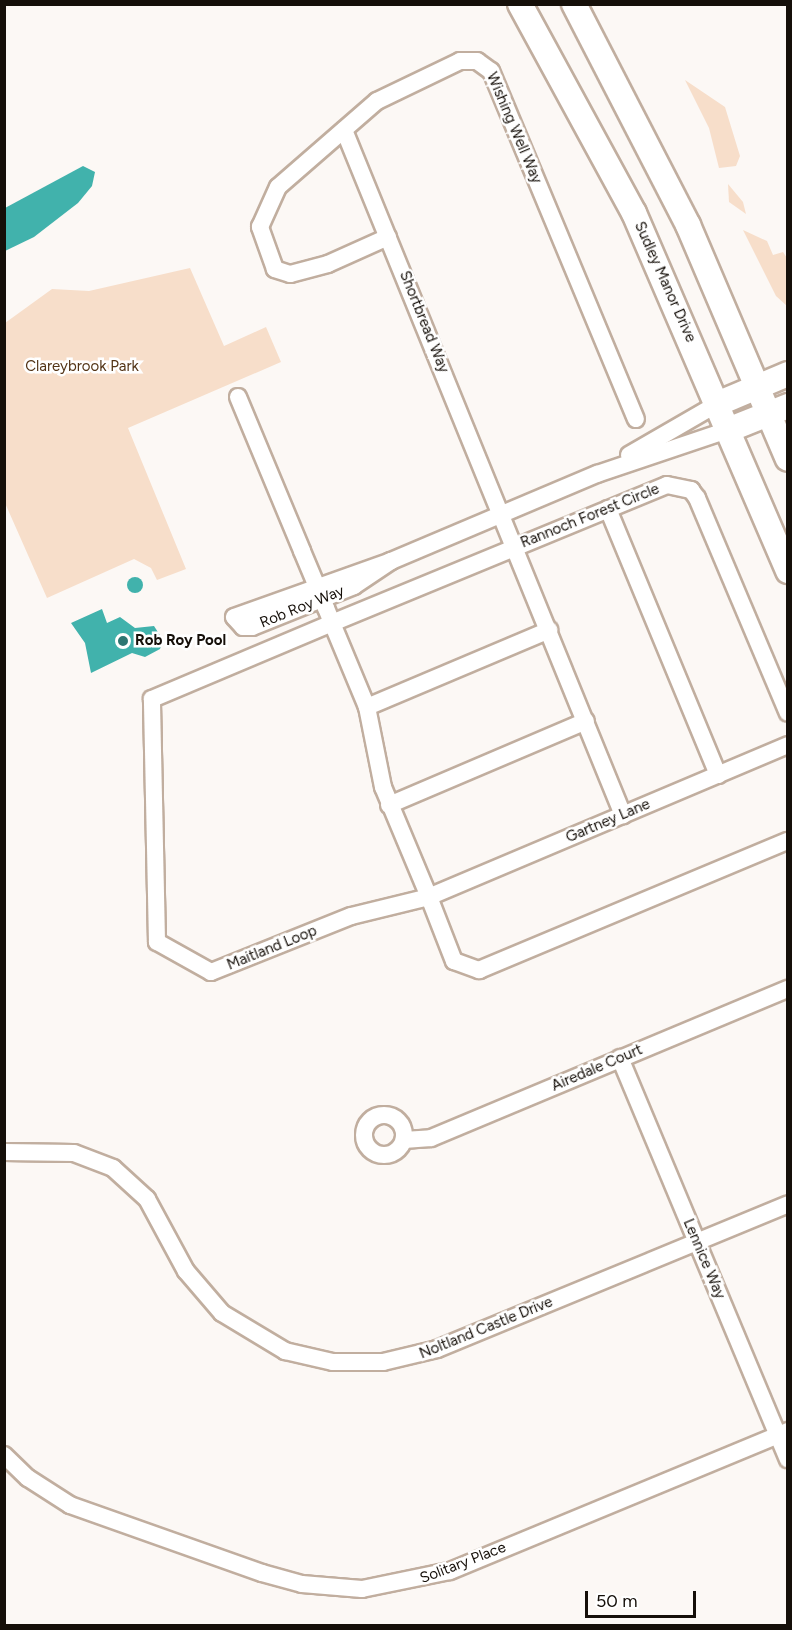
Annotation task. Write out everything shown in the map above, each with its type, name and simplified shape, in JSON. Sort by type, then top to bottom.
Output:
[{"type":"main road","name":"Sudley Manor Drive","points":[[520,4],[634,213],[788,571]]},
{"type":"main road","points":[[574,4],[651,147],[758,387],[778,410],[788,459]]},
{"type":"main road","points":[[717,404],[788,374]]},
{"type":"main road","points":[[728,430],[778,410]]},
{"type":"street","name":"Wishing Well Way","points":[[388,237],[327,264],[290,274],[275,269],[265,249],[260,227],[269,200],[344,130],[393,91],[460,61],[486,65],[636,419]]},
{"type":"street","name":"Shortbread Way","points":[[344,130],[516,547],[623,815]]},
{"type":"street","points":[[238,397],[367,707],[390,805],[454,961],[479,970],[788,841]]},
{"type":"street","name":"Rob Roy Way","points":[[597,474],[717,404]]},
{"type":"street","name":"Rob Roy Way","points":[[318,591],[597,474],[728,430]]},
{"type":"street","name":"Rannoch Forest Circle","points":[[332,623],[667,485],[691,490],[788,713]]},
{"type":"street","points":[[608,509],[718,774]]},
{"type":"street","name":"Maitland Loop","points":[[332,623],[152,699],[157,942],[211,972],[351,916],[429,897]]},
{"type":"street","points":[[367,707],[549,630]]},
{"type":"street","points":[[390,805],[586,721]]},
{"type":"street","name":"Gartney Lane","points":[[429,897],[788,745]]},
{"type":"street","name":"Airedale Court","points":[[404,1140],[431,1138],[788,989]]},
{"type":"street","name":"Lennice Way","points":[[620,1058],[696,1242],[782,1433],[788,1459]]},
{"type":"street","name":"Noltland Castle Drive","points":[[4,1152],[74,1153],[113,1168],[147,1199],[186,1271],[222,1313],[285,1351],[333,1362],[383,1362],[437,1349],[788,1204]]},
{"type":"street","name":"Solitary Place","points":[[4,1455],[28,1478],[70,1505],[262,1573],[302,1584],[362,1589],[450,1572],[782,1433]]},
{"type":"green space","points":[[685,80],[725,107],[740,156],[736,166],[719,168],[709,128]]},
{"type":"green space","points":[[728,184],[743,202],[746,214],[729,202]]},
{"type":"green space","points":[[743,230],[767,241],[773,255],[783,252],[787,258],[787,306],[776,296]]},
{"type":"green space","name":"Clareybrook Park","points":[[190,268],[224,346],[266,327],[281,362],[128,428],[186,569],[157,580],[151,568],[134,559],[47,598],[5,503],[5,323],[52,289],[89,291]]},
{"type":"water","points":[[83,166],[95,172],[92,186],[78,203],[34,237],[5,251],[5,208]]},
{"type":"water","points":[[132,577],[138,577],[143,585],[141,591],[132,593],[127,588],[127,582]]},
{"type":"water","name":"Rob Roy Pool","points":[[102,609],[107,623],[120,617],[135,628],[154,626],[163,640],[160,649],[145,657],[132,653],[91,673],[85,643],[71,623]]},
{"type":"place","name":"Rob Roy Pool","points":[[123,641]]}]
